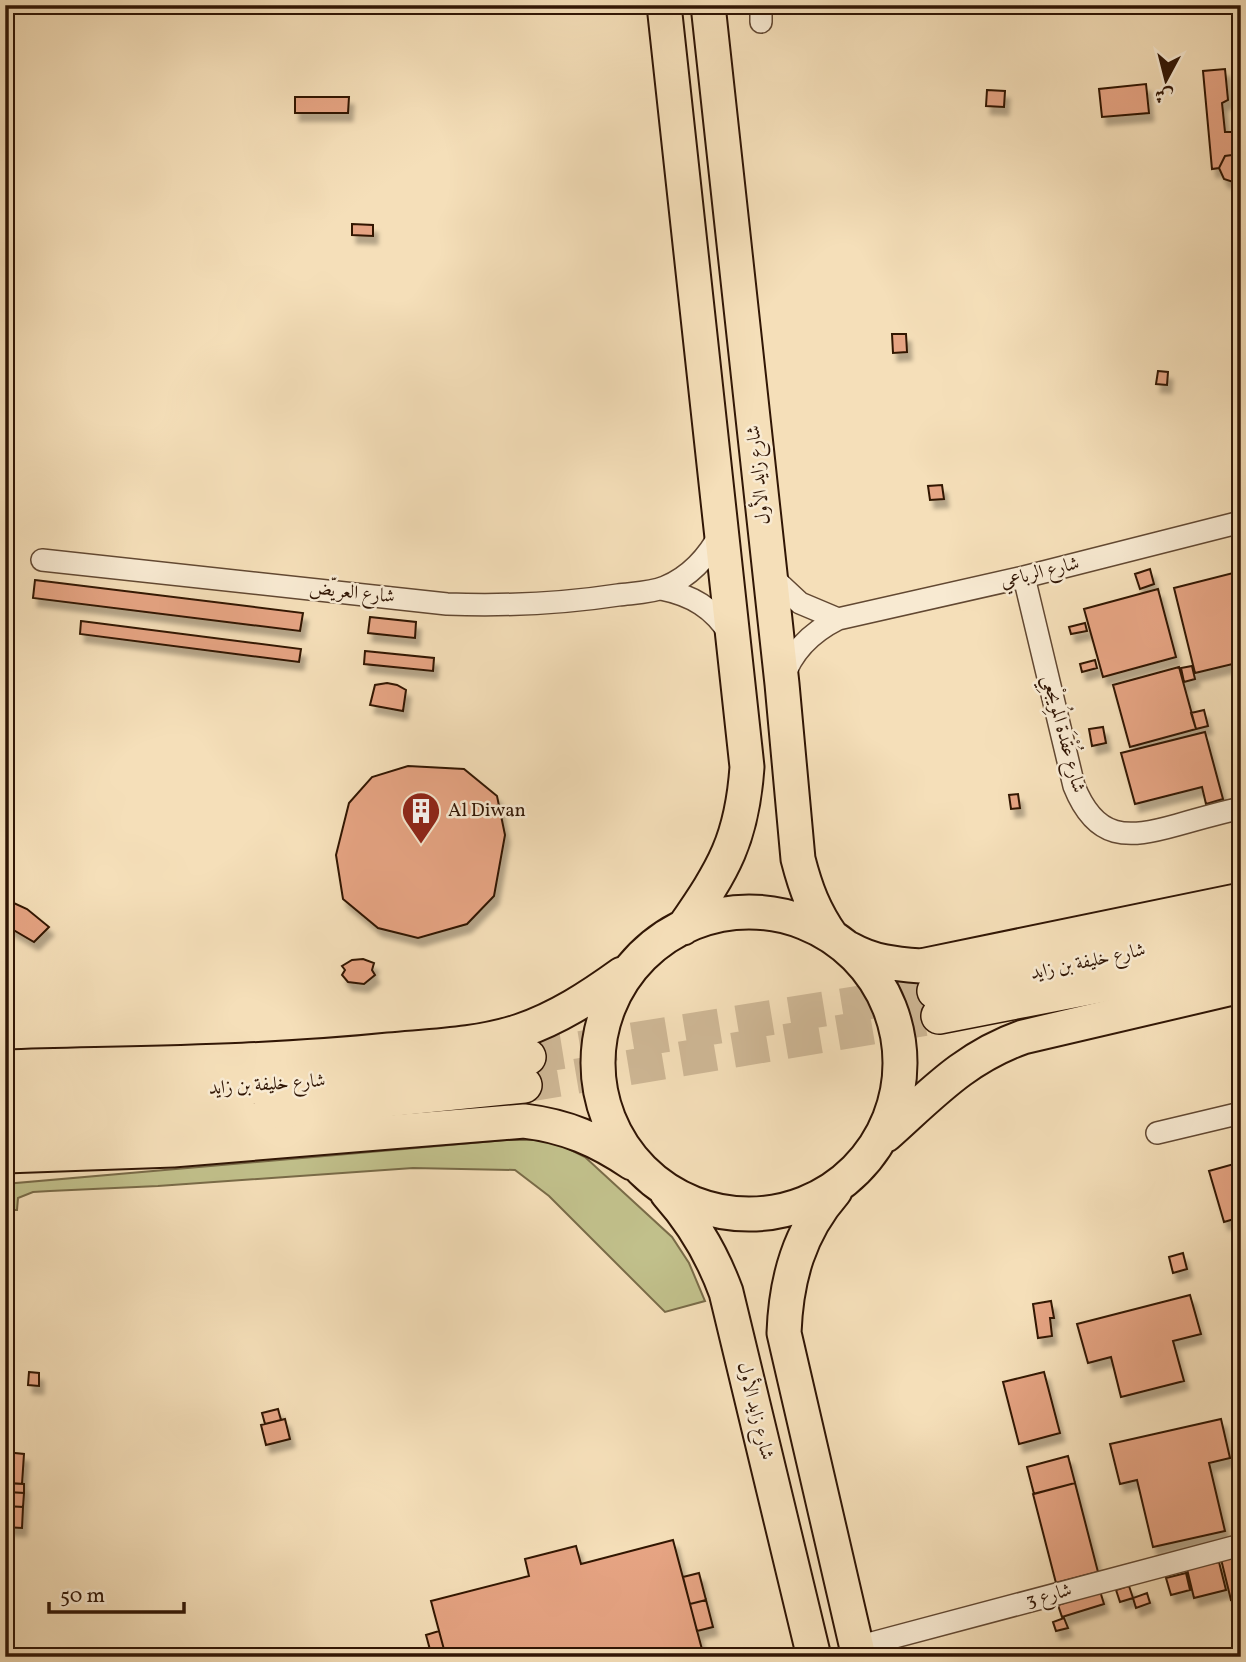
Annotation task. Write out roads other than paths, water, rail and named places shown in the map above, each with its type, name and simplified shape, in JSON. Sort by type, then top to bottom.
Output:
[{"type":"highway","name":"شارع خليفة بن زايد","points":[[1241,927],[1055,970],[937,1004],[1181,969],[1241,955]]},
{"type":"highway","name":"شارع خليفة بن زايد","points":[[5,1097],[190,1091],[364,1077],[526,1071],[190,1119],[5,1127]]},
{"type":"main road","points":[[664,5],[747,767],[745,802],[737,835],[723,868],[684,928]]},
{"type":"main road","name":"شارع زايد الأول","points":[[708,5],[782,684],[798,859],[816,914],[838,942]]},
{"type":"main road","points":[[5,1067],[328,1056],[488,1040],[518,1032],[559,1015],[597,993],[633,967],[661,941],[684,928],[720,915],[759,913],[790,918],[868,959],[921,965],[1241,900]]},
{"type":"main road","points":[[838,942],[859,959],[882,991],[894,1018],[900,1047],[901,1066],[895,1105],[879,1141]]},
{"type":"main road","points":[[633,967],[622,981],[607,1012],[599,1046],[598,1072],[602,1098],[615,1131],[623,1146],[652,1178]]},
{"type":"main road","points":[[858,1652],[784,1333],[785,1300],[792,1267],[821,1208],[879,1141],[960,1068],[982,1054],[1023,1037],[1241,986]]},
{"type":"main road","points":[[5,1156],[200,1148],[524,1121],[577,1132],[610,1148],[652,1178],[693,1202],[721,1210],[770,1212],[808,1202],[842,1182]]},
{"type":"main road","name":"شارع زايد الأول","points":[[652,1178],[697,1230],[714,1260],[726,1292],[814,1657]]},
{"type":"street","name":"شارع الرباعي","points":[[782,684],[789,664],[802,645],[812,634],[838,619],[1024,577],[1241,522]]},
{"type":"street","name":"شارع العريّض","points":[[661,589],[697,567],[721,532]]},
{"type":"street","name":"شارع العريّض","points":[[42,560],[447,604],[502,606],[553,603],[661,589],[679,593],[703,605],[723,624],[732,639]]},
{"type":"street","points":[[769,574],[788,595],[800,603],[838,619]]},
{"type":"street","name":"شارع عُقْدَة المُوِيجْعِي","points":[[1024,577],[1074,786],[1082,806],[1096,822],[1115,832],[1136,835],[1241,808]]},
{"type":"street","points":[[1157,1133],[1241,1113]]},
{"type":"street","name":"شارع 3","points":[[858,1652],[1241,1545]]},
{"type":"tunnel","points":[[528,1057],[935,991]]},
{"type":"tunnel","points":[[524,1085],[939,1016]]},
{"type":"place","name":"Al Diwan","points":[[421,845]]}]
